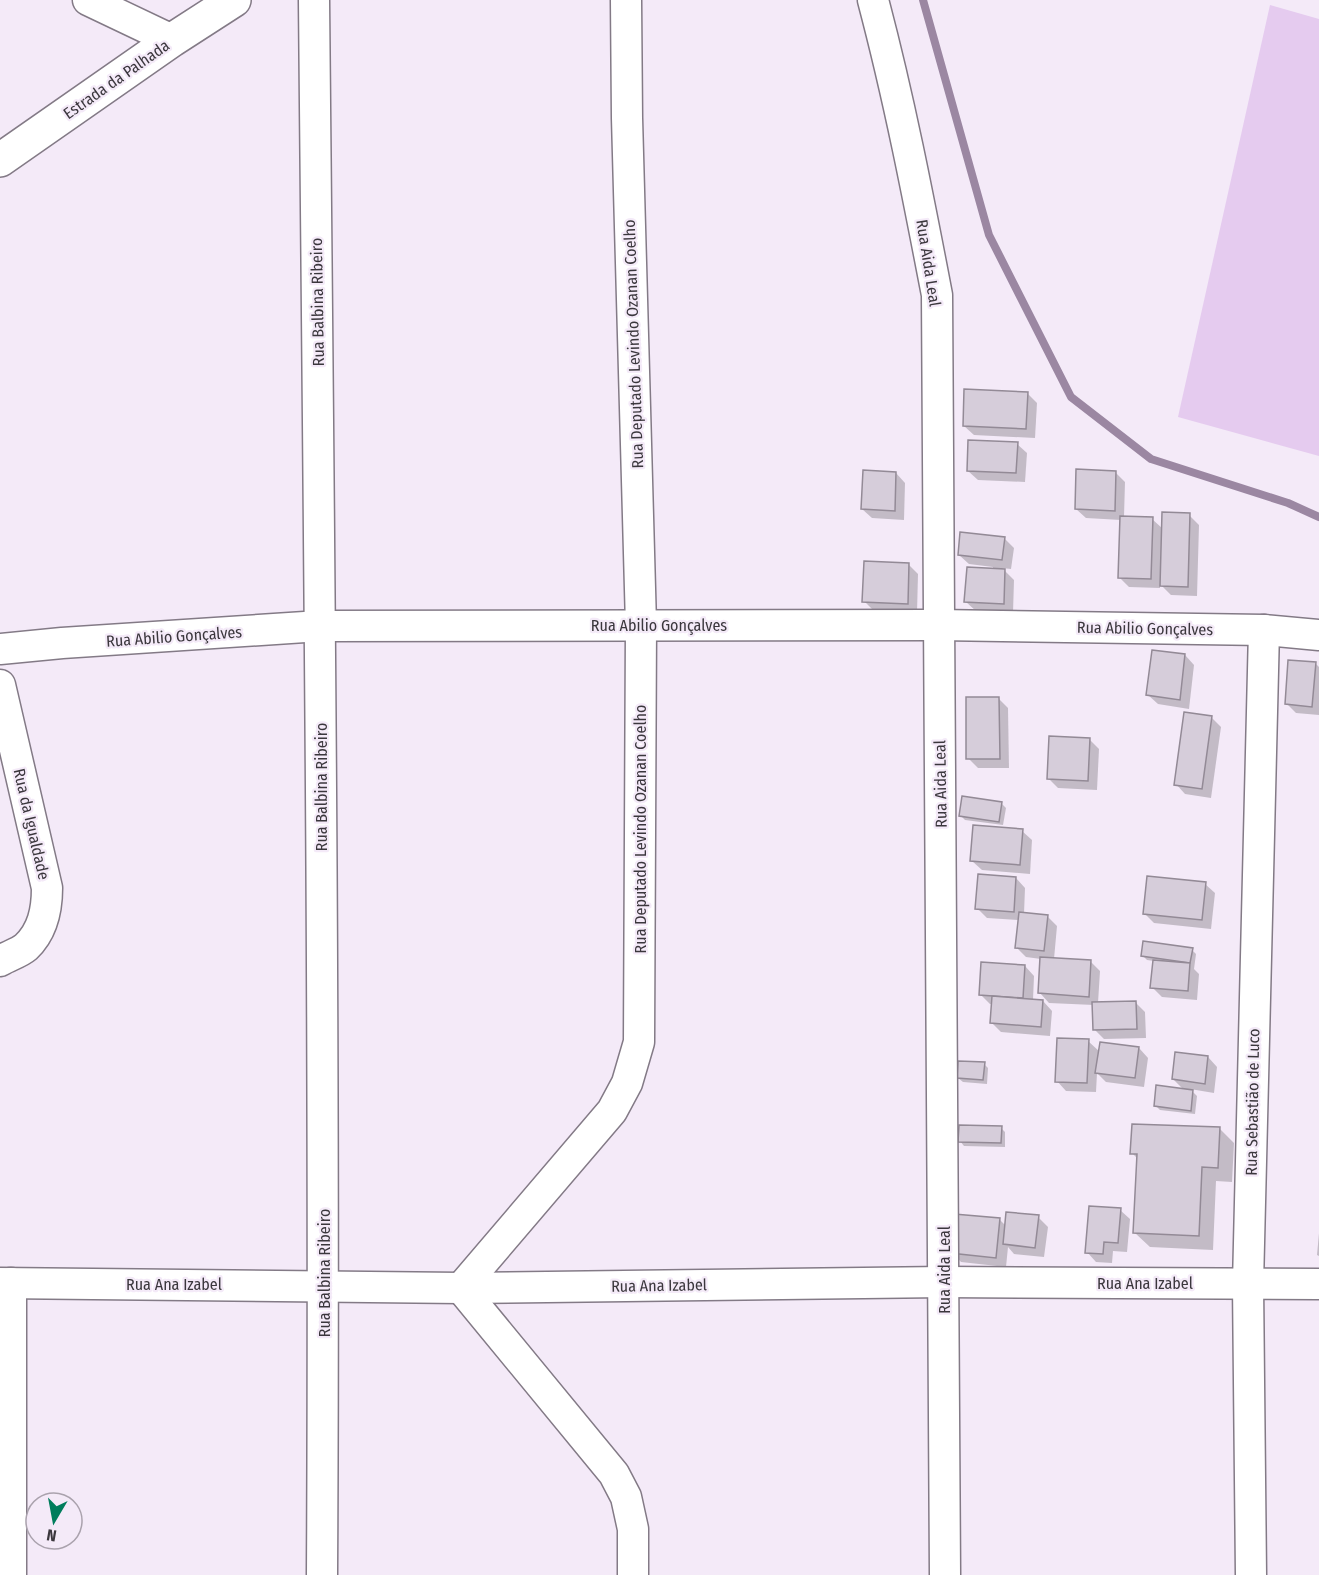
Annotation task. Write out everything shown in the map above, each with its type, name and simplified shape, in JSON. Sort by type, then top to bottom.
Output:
[{"type":"main road","name":"Estrada da Palhada","points":[[0,159],[234,0]]},
{"type":"street","points":[[88,0],[172,40]]},
{"type":"street","name":"Rua Balbina Ribeiro","points":[[314,0],[324,1285],[322,1575]]},
{"type":"street","name":"Rua Deputado Levindo Ozanan Coelho","points":[[461,1288],[612,1111],[627,1083],[639,1042],[641,625],[627,118],[626,0]]},
{"type":"street","name":"Rua Aida Leal","points":[[873,0],[893,76],[937,296],[945,1575]]},
{"type":"street","name":"Rua Abilio Gonçalves","points":[[0,649],[320,626],[938,625],[1264,630],[1319,635]]},
{"type":"street","name":"Rua Sebastião de Luco","points":[[1251,1575],[1248,1284],[1264,630]]},
{"type":"street","name":"Rua da Igualdade","points":[[0,685],[47,888],[47,907],[41,927],[26,947],[0,961]]},
{"type":"street","name":"Rua Ana Izabel","points":[[5,1283],[461,1288],[944,1282],[1319,1284]]},
{"type":"street","points":[[5,1283],[11,1575]]},
{"type":"street","points":[[461,1288],[614,1474],[626,1497],[633,1529],[633,1575]]},
{"type":"shaded area","points":[[1270,5],[1319,19],[1319,456],[1178,417]]},
{"type":"building","points":[[964,389],[1028,392],[1026,429],[963,426]]},
{"type":"building","points":[[968,440],[1018,442],[1016,473],[967,471]]},
{"type":"building","points":[[1076,469],[1116,471],[1115,511],[1075,509]]},
{"type":"building","points":[[863,470],[896,472],[895,511],[861,509]]},
{"type":"building","points":[[1162,512],[1190,513],[1188,587],[1160,586]]},
{"type":"building","points":[[1120,516],[1153,517],[1151,579],[1118,578]]},
{"type":"building","points":[[960,532],[1005,537],[1002,560],[958,555]]},
{"type":"building","points":[[864,561],[909,563],[908,604],[862,602]]},
{"type":"building","points":[[967,567],[1005,569],[1004,604],[964,602]]},
{"type":"building","points":[[1152,650],[1185,654],[1180,700],[1146,695]]},
{"type":"building","points":[[1288,660],[1316,662],[1312,707],[1285,704]]},
{"type":"building","points":[[966,697],[999,697],[1000,759],[966,759]]},
{"type":"building","points":[[1184,712],[1212,716],[1202,789],[1174,785]]},
{"type":"building","points":[[1049,736],[1090,738],[1088,781],[1047,779]]},
{"type":"building","points":[[962,796],[1002,802],[999,822],[959,816]]},
{"type":"building","points":[[973,825],[1023,829],[1020,865],[970,861]]},
{"type":"building","points":[[978,874],[1016,877],[1014,912],[975,909]]},
{"type":"building","points":[[1147,876],[1206,882],[1202,920],[1143,914]]},
{"type":"building","points":[[1019,912],[1048,915],[1044,951],[1015,948]]},
{"type":"building","points":[[1143,941],[1193,948],[1190,963],[1141,956]]},
{"type":"building","points":[[1040,957],[1091,960],[1089,997],[1038,993]]},
{"type":"building","points":[[1153,960],[1190,963],[1188,991],[1150,988]]},
{"type":"building","points":[[981,962],[1025,965],[1023,998],[979,995]]},
{"type":"building","points":[[992,996],[1043,1000],[1041,1027],[990,1023]]},
{"type":"building","points":[[1136,1001],[1137,1029],[1093,1030],[1092,1002]]},
{"type":"building","points":[[1057,1038],[1089,1039],[1087,1083],[1055,1082]]},
{"type":"building","points":[[1100,1042],[1139,1047],[1135,1078],[1095,1073]]},
{"type":"building","points":[[1175,1052],[1208,1056],[1205,1084],[1172,1079]]},
{"type":"building","points":[[958,1061],[985,1062],[983,1080],[957,1078]]},
{"type":"building","points":[[1156,1085],[1193,1090],[1191,1111],[1154,1106]]},
{"type":"building","points":[[1132,1124],[1220,1127],[1218,1168],[1202,1167],[1199,1236],[1133,1233],[1137,1154],[1130,1154]]},
{"type":"building","points":[[959,1125],[1002,1126],[1001,1143],[958,1142]]},
{"type":"building","points":[[1089,1206],[1121,1208],[1118,1243],[1104,1242],[1103,1254],[1085,1253]]},
{"type":"building","points":[[1006,1212],[1039,1215],[1035,1248],[1003,1244]]},
{"type":"building","points":[[954,1214],[1000,1218],[996,1258],[950,1253]]},
{"type":"waterway","points":[[923,0],[989,235],[1071,397],[1151,459],[1288,503],[1319,517]]}]
